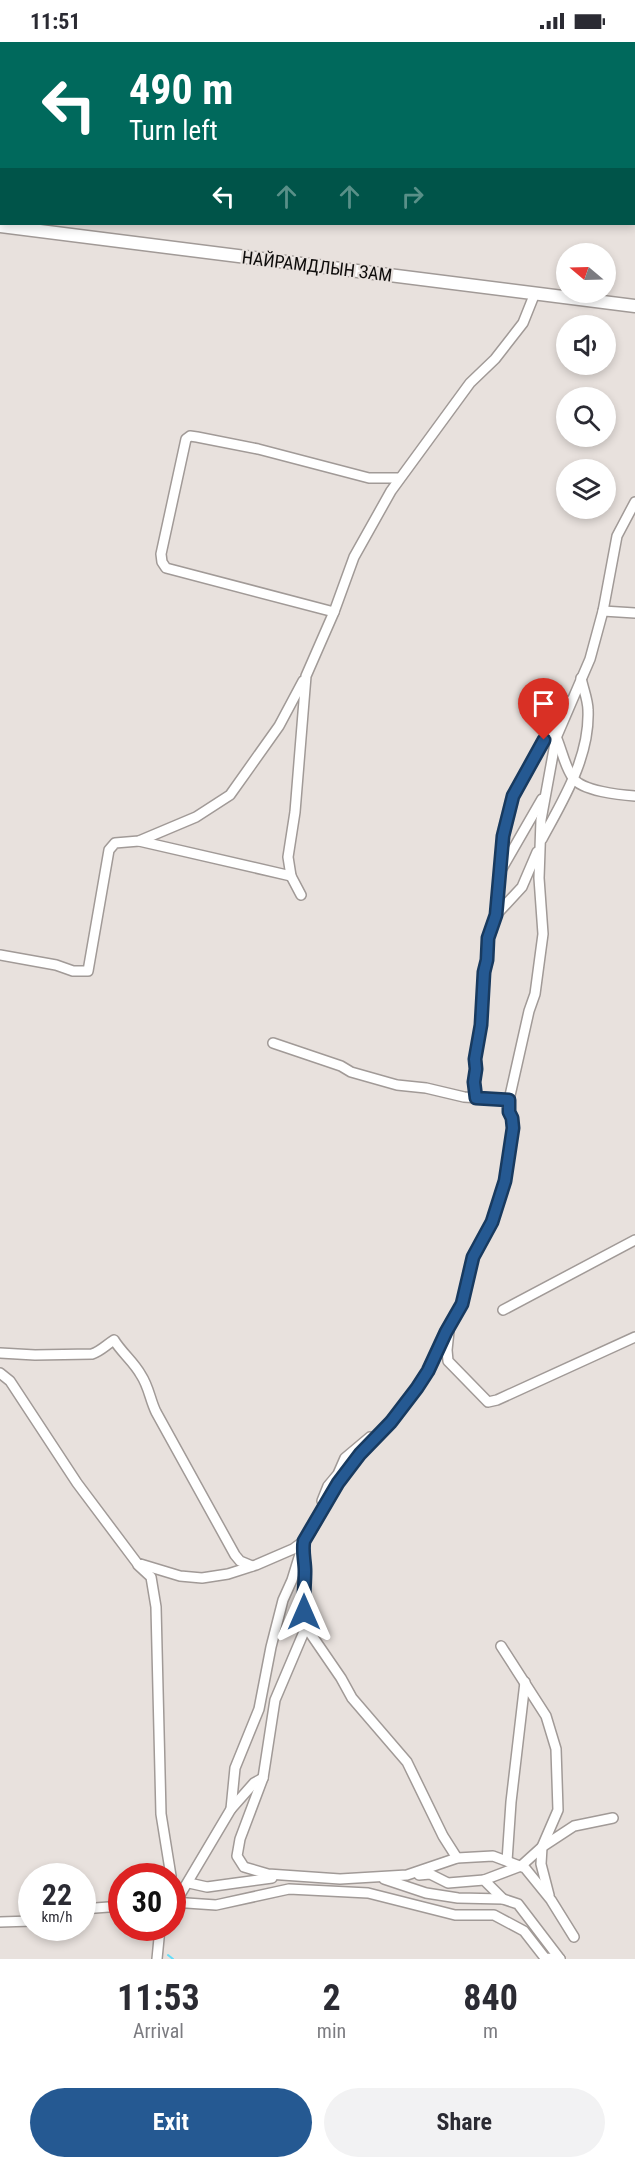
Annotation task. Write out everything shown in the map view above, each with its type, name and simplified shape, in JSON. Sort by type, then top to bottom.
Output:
[{"type":"main road","name":"НАЙРАМДЛЫН ЗАМ","points":[[0,226],[635,306]]},
{"type":"street","points":[[139,841],[196,817],[230,795],[279,726],[306,676],[334,612],[354,557],[398,478],[470,383],[495,359],[523,323],[535,293]]},
{"type":"street","points":[[334,612],[166,568],[161,554],[186,439],[190,436],[258,449],[369,478],[398,478]]},
{"type":"street","points":[[231,1809],[235,1768],[259,1709],[270,1647],[283,1600],[304,1544],[338,1483],[360,1454],[403,1408],[428,1371],[465,1298],[471,1264],[492,1222],[503,1188],[513,1128],[509,1100],[535,994],[543,934],[539,878],[541,820],[556,738],[590,659],[603,611],[617,536],[635,502]]},
{"type":"street","points":[[603,611],[635,613]]},
{"type":"street","points":[[301,895],[291,876],[288,856],[295,812],[306,676]]},
{"type":"street","points":[[496,915],[522,887],[540,843],[574,780],[585,738],[588,709],[581,678]]},
{"type":"street","points":[[476,1098],[475,1059],[481,1025],[488,938],[496,915],[503,836],[513,796],[565,702],[575,693]]},
{"type":"street","points":[[556,738],[574,780],[578,783],[603,792],[635,796]]},
{"type":"street","points":[[500,872],[546,793]]},
{"type":"street","points":[[0,956],[56,965],[73,971],[88,971],[110,850],[115,843],[139,841],[291,876]]},
{"type":"street","points":[[273,1043],[341,1066],[351,1072],[397,1085],[426,1088],[457,1096],[509,1100]]},
{"type":"street","points":[[503,1310],[635,1240]]},
{"type":"street","points":[[448,1328],[448,1361],[488,1402],[497,1400],[635,1337]]},
{"type":"street","points":[[0,1353],[92,1354],[100,1352],[104,1346],[114,1340],[142,1376],[151,1394],[156,1412],[235,1555],[240,1561],[252,1566]]},
{"type":"street","points":[[0,1373],[10,1381],[77,1483],[137,1563],[151,1577],[156,1607],[161,1814],[169,1863]]},
{"type":"street","points":[[137,1563],[180,1576],[202,1578],[228,1574],[252,1566],[304,1544]]},
{"type":"street","points":[[304,1544],[303,1597],[306,1627],[275,1700],[263,1778],[240,1839],[237,1856],[244,1867],[268,1874],[340,1879],[430,1874],[448,1883],[484,1880],[521,1866],[542,1847],[574,1826],[613,1818]]},
{"type":"street","points":[[306,1627],[352,1698],[407,1762],[443,1836],[457,1858]]},
{"type":"street","points":[[501,1646],[546,1716],[556,1749],[558,1810],[542,1847],[541,1864],[551,1900]]},
{"type":"street","points":[[507,1861],[511,1802],[525,1682]]},
{"type":"street","points":[[186,1886],[231,1809],[254,1783],[263,1778]]},
{"type":"street","points":[[407,1875],[457,1858],[493,1856],[521,1866],[551,1900],[574,1937]]},
{"type":"street","points":[[189,1882],[207,1887],[291,1875]]},
{"type":"street","points":[[379,1878],[426,1893],[458,1898],[503,1899],[518,1904],[560,1959]]},
{"type":"street","points":[[484,1880],[503,1899]]},
{"type":"street","points":[[186,1904],[216,1905],[289,1889],[368,1893],[455,1915],[494,1915],[524,1931],[546,1958],[560,1959]]},
{"type":"street","points":[[0,1922],[18,1921]]},
{"type":"street","points":[[157,1959],[159,1941]]},
{"type":"waterway","points":[[168,1955],[173,1959]]},
{"type":"route","points":[[304,1612],[304,1541],[338,1483],[360,1454],[403,1408],[428,1371],[465,1298],[473,1257],[498,1209],[510,1152],[512,1118],[509,1112],[509,1100],[476,1098],[475,1059],[481,1025],[488,938],[496,915],[503,836],[513,796],[544,740]]}]
